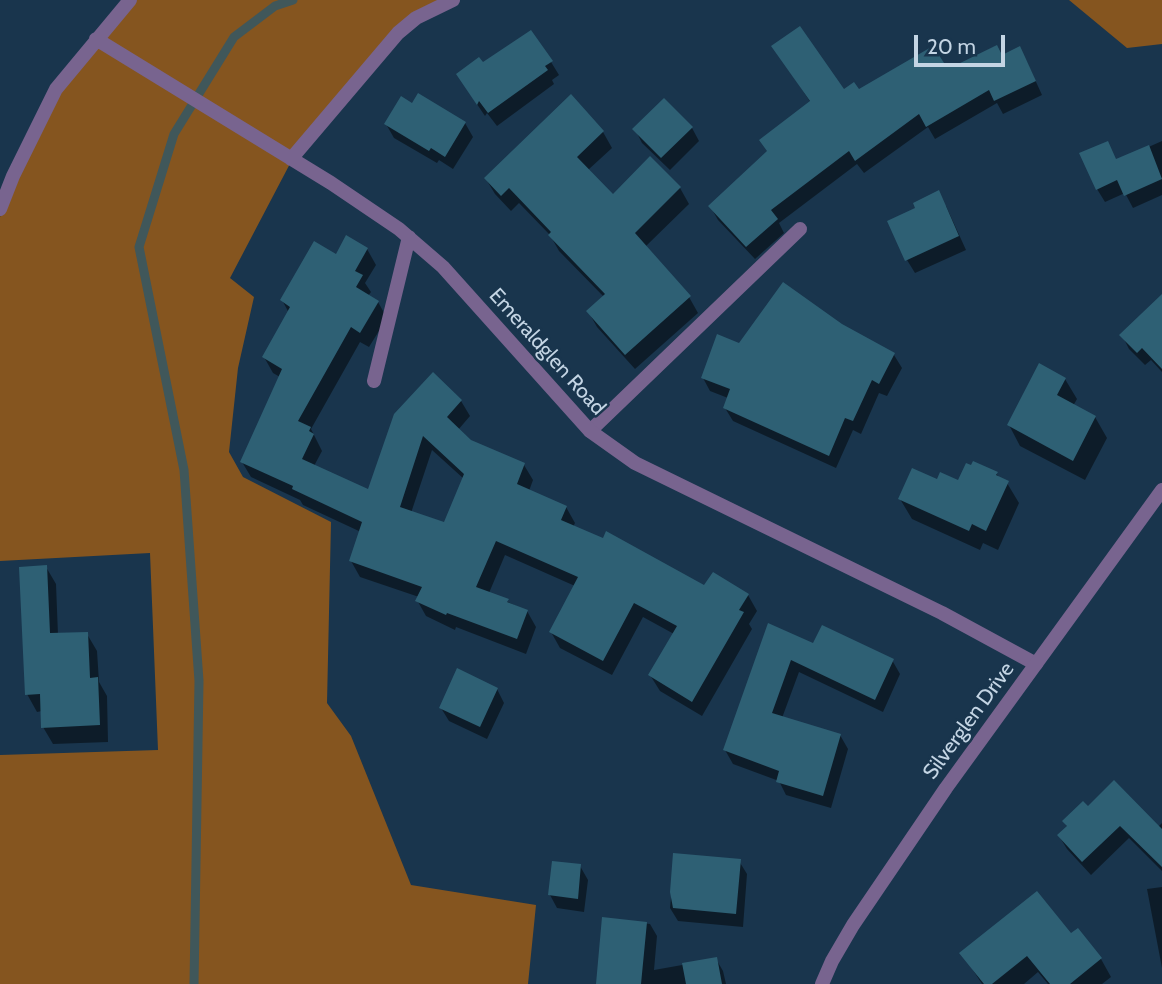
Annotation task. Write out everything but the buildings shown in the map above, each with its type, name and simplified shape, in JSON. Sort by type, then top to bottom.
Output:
[{"type":"street","points":[[0,209],[13,176],[56,89],[130,0]]},
{"type":"street","points":[[291,159],[398,33],[415,18],[453,0]]},
{"type":"street","name":"Emeraldglen Road","points":[[96,39],[331,183],[409,237],[443,267],[590,431],[635,463],[930,607],[1036,664]]},
{"type":"street","points":[[590,431],[800,229]]},
{"type":"street","points":[[374,381],[409,237]]},
{"type":"street","name":"Silverglen Drive","points":[[822,984],[832,961],[860,914],[946,788],[1162,491]]},
{"type":"shaded area","points":[[131,0],[455,0],[416,19],[293,158],[230,278],[254,297],[238,368],[229,452],[243,477],[331,522],[327,703],[351,736],[411,885],[536,905],[528,984],[0,984],[0,755],[158,750],[150,553],[0,561],[0,217],[58,90]]},
{"type":"shaded area","points":[[1069,0],[1162,0],[1162,44],[1127,48]]},
{"type":"waterway","points":[[194,984],[199,681],[184,470],[139,247],[174,134],[234,37],[275,6],[293,0]]}]
